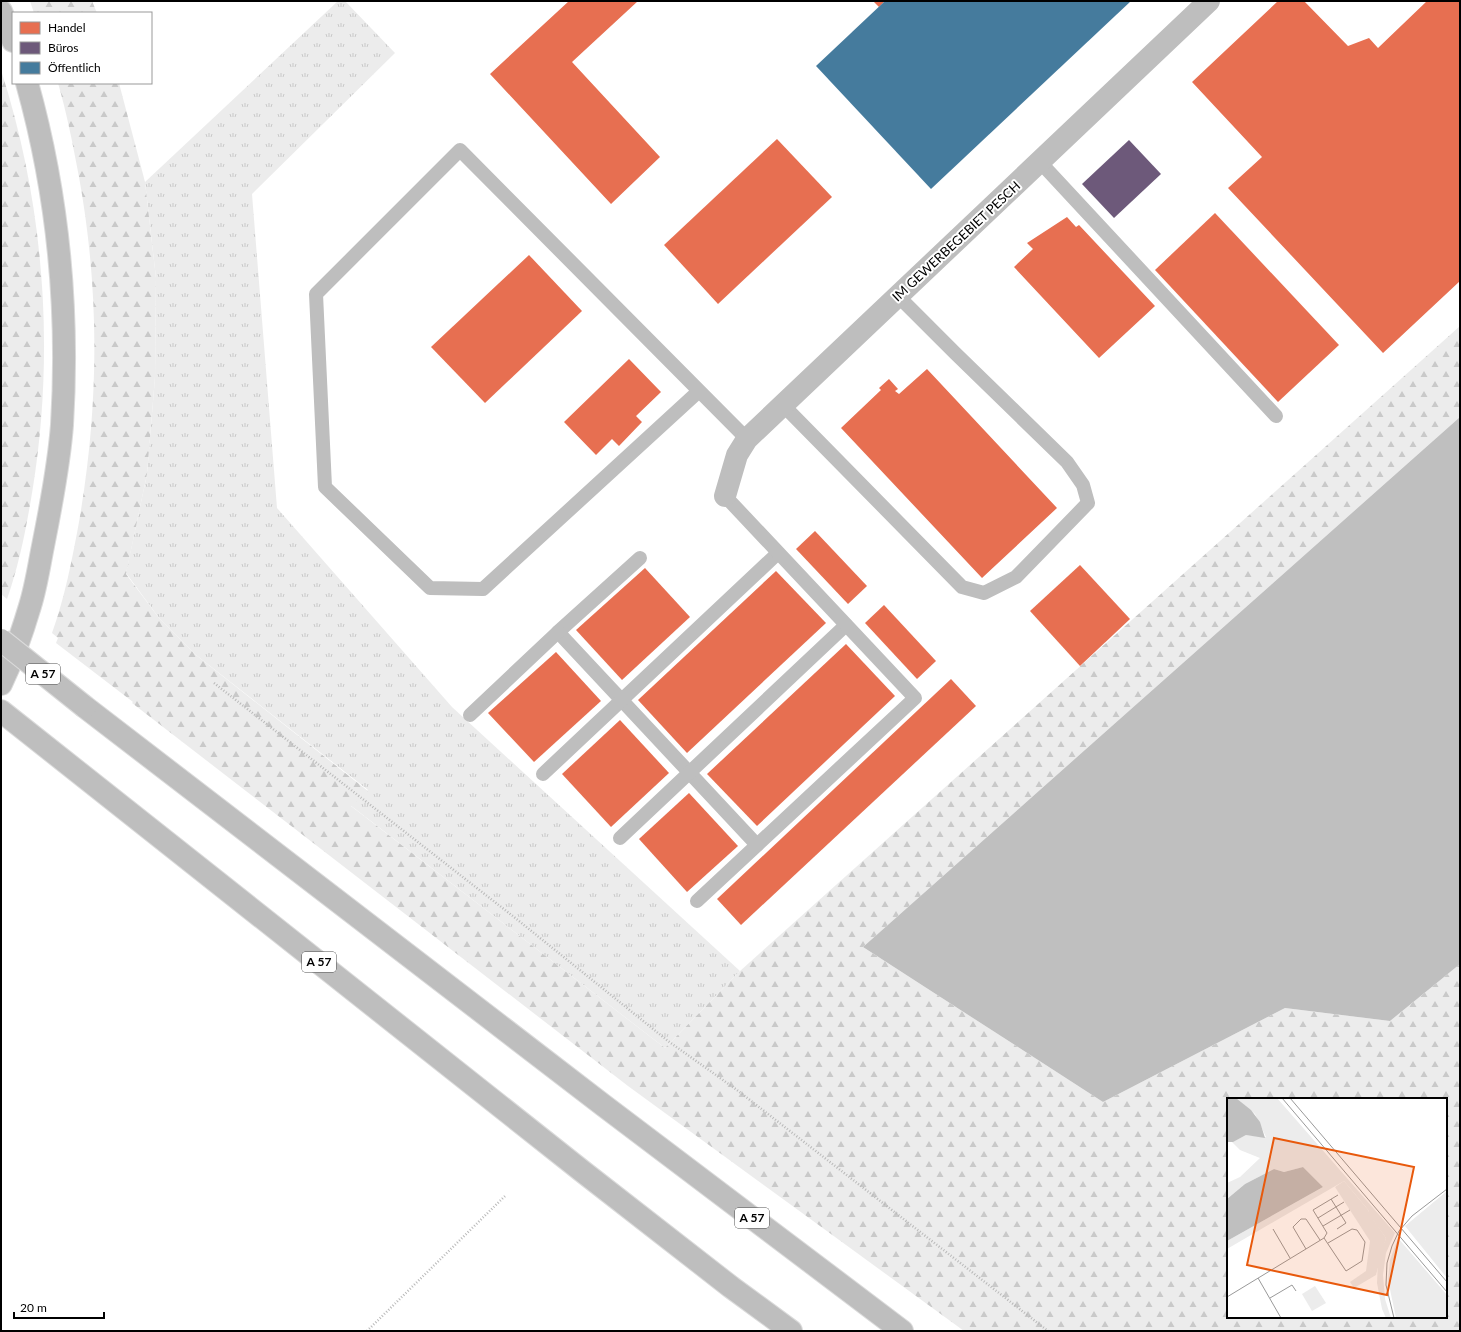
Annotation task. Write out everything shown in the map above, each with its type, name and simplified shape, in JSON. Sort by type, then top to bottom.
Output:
[{"type":"main road","name":"IM GEWERBEGEBIET PESCH","points":[[725,496],[737,455],[747,439],[1210,1]]},
{"type":"main road","points":[[1,11],[12,38]]},
{"type":"main road","points":[[1,684],[11,663],[30,606],[52,499],[62,425],[64,319],[60,264],[53,205],[44,155],[27,84]]},
{"type":"main road","name":"A 57","points":[[1,640],[85,707],[602,1106],[902,1331]]},
{"type":"main road","name":"A 57","points":[[1,711],[588,1176],[731,1287],[791,1331]]},
{"type":"lane","points":[[699,391],[484,589],[430,588],[325,487],[316,294],[460,150],[747,439]]},
{"type":"lane","points":[[1040,162],[1276,416]]},
{"type":"lane","points":[[783,405],[962,587],[984,593],[1016,577],[1088,503],[1083,485],[1067,462],[898,296]]},
{"type":"lane","points":[[697,901],[915,698],[725,496]]},
{"type":"lane","points":[[543,774],[778,553]]},
{"type":"lane","points":[[470,715],[558,632],[640,558]]},
{"type":"lane","points":[[620,838],[846,625]]},
{"type":"lane","points":[[558,632],[757,845]]},
{"type":"path","points":[[214,684],[514,917],[668,1041],[737,1090],[1048,1331]]},
{"type":"path","points":[[367,1331],[505,1196]]},
{"type":"green space","points":[[30,1],[92,1],[97,12],[34,12]]},
{"type":"green space","points":[[338,1],[345,1],[395,53],[252,194],[277,508],[452,707],[740,971],[665,1048],[350,805],[368,790],[196,655],[159,618],[126,573],[147,474],[155,377],[156,278],[145,182]]},
{"type":"green space","points":[[1,70],[16,121],[36,224],[44,329],[40,435],[33,487],[23,543],[7,599],[1,594]]},
{"type":"green space","points":[[58,84],[119,84],[145,182],[156,278],[155,377],[147,474],[126,574],[159,618],[196,655],[368,791],[351,806],[665,1048],[740,971],[1460,326],[1460,417],[863,947],[1103,1102],[1285,1008],[1390,1021],[1460,964],[1460,1331],[964,1331],[628,1086],[56,643],[58,638],[52,633],[61,606],[71,564],[86,479],[93,392],[94,350],[94,307],[86,220],[67,118]]},
{"type":"shaded area","points":[[1460,417],[1460,964],[1390,1021],[1285,1008],[1103,1102],[863,947]]},
{"type":"building: Handel","points":[[569,1],[638,1],[572,62],[660,157],[611,204],[490,74]]},
{"type":"building: Handel","points":[[873,1],[885,1],[879,7]]},
{"type":"building: Handel","points":[[1278,1],[1304,1],[1348,46],[1369,38],[1378,48],[1427,1],[1460,1],[1460,281],[1383,353],[1228,188],[1262,157],[1192,82]]},
{"type":"building: Handel","points":[[777,139],[832,197],[718,304],[664,245]]},
{"type":"building: Handel","points":[[1215,213],[1339,345],[1278,402],[1155,270]]},
{"type":"building: Handel","points":[[1067,217],[1076,227],[1079,225],[1155,306],[1099,358],[1014,267],[1033,249],[1027,243]]},
{"type":"building: Handel","points":[[529,255],[582,311],[485,403],[431,347]]},
{"type":"building: Handel","points":[[629,359],[661,392],[636,416],[642,422],[619,446],[612,439],[596,455],[564,422]]},
{"type":"building: Handel","points":[[927,369],[1057,508],[982,578],[841,428],[881,390],[879,388],[889,379],[898,389],[895,391],[899,394]]},
{"type":"building: Handel","points":[[815,531],[867,586],[848,604],[796,549]]},
{"type":"building: Handel","points":[[1080,565],[1130,619],[1080,666],[1030,611]]},
{"type":"building: Handel","points":[[645,568],[690,617],[622,680],[576,630]]},
{"type":"building: Handel","points":[[776,571],[826,623],[687,753],[638,700]]},
{"type":"building: Handel","points":[[884,605],[936,661],[917,679],[865,623]]},
{"type":"building: Handel","points":[[846,644],[895,696],[757,826],[707,774]]},
{"type":"building: Handel","points":[[556,652],[601,701],[534,762],[488,713]]},
{"type":"building: Handel","points":[[951,679],[976,706],[741,925],[717,899]]},
{"type":"building: Handel","points":[[620,720],[669,773],[611,827],[562,774]]},
{"type":"building: Handel","points":[[689,793],[738,846],[687,892],[639,839]]},
{"type":"building: Büros","points":[[1129,140],[1161,174],[1114,218],[1082,184]]},
{"type":"building: Öffentlich","points":[[885,1],[1131,1],[931,189],[816,66]]}]
